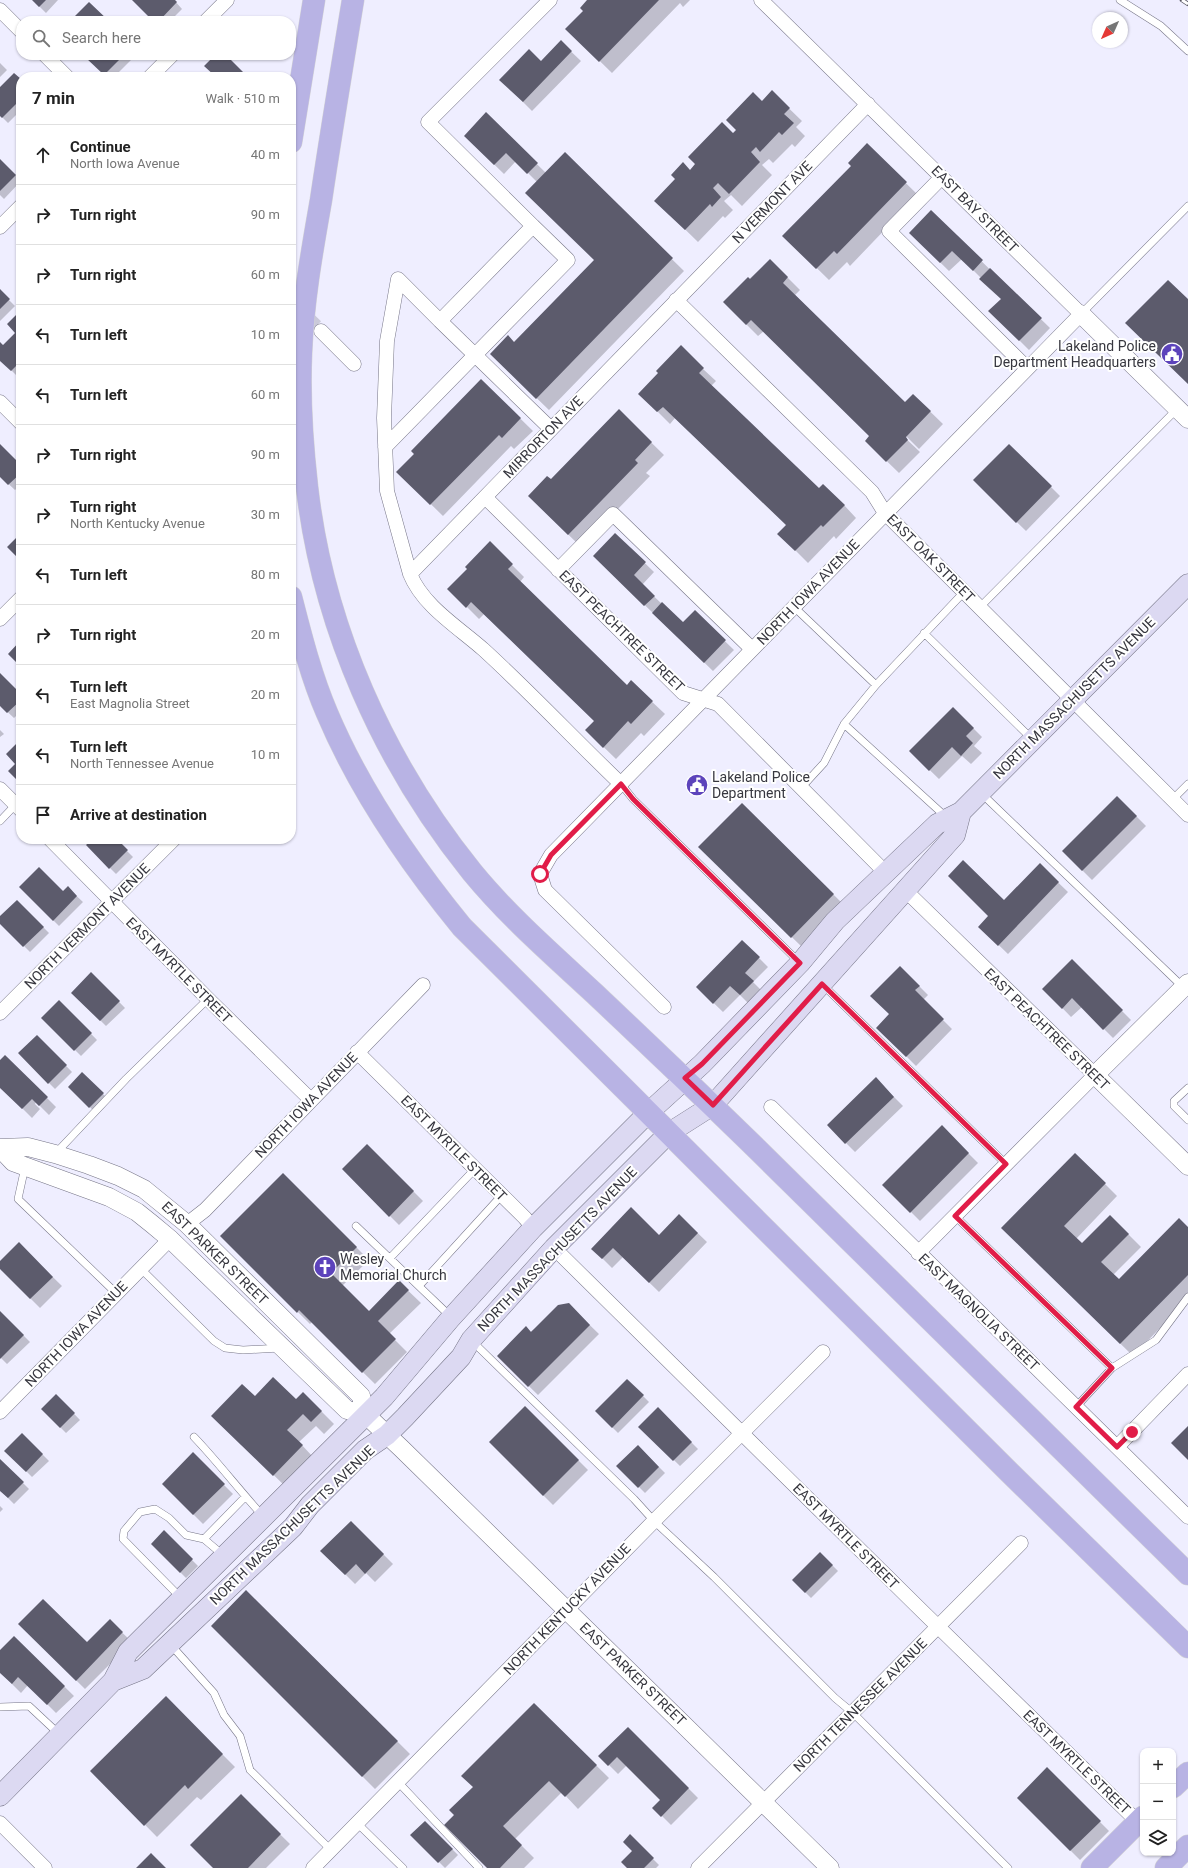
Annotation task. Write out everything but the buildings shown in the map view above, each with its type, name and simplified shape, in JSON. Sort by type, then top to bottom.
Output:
[{"type":"main road","points":[[296,111],[314,0]]},
{"type":"main road","points":[[353,0],[306,292],[301,356],[302,424],[308,490],[318,552],[334,612],[354,669],[379,728],[407,778],[439,828],[474,874],[513,918],[713,1105],[1188,1574]]},
{"type":"main road","name":"NORTH MASSACHUSETTS AVENUE","points":[[0,1796],[113,1682],[128,1652],[365,1414],[384,1397],[452,1317],[533,1228],[649,1112],[702,1064],[800,963],[835,921],[937,824],[954,815],[980,792],[1188,584]]},
{"type":"main road","points":[[296,615],[306,652],[326,712],[354,770],[374,806],[406,855],[462,927],[998,1461],[1188,1647]]},
{"type":"main road","name":"NORTH MASSACHUSETTS AVENUE","points":[[113,1682],[143,1669],[293,1527],[310,1505],[365,1450],[387,1435],[461,1357],[471,1340],[554,1248],[669,1133],[713,1105],[955,835],[954,815]]},
{"type":"main road","points":[[1176,1784],[1188,1773]]},
{"type":"main road","points":[[1092,1868],[1140,1820]]},
{"type":"main road","points":[[1166,1868],[1188,1846]]},
{"type":"street","points":[[211,16],[227,0]]},
{"type":"street","points":[[386,447],[568,260],[428,122],[550,0]]},
{"type":"street","name":"EAST BAY STREET","points":[[761,0],[1183,414]]},
{"type":"street","points":[[0,10],[16,26]]},
{"type":"street","points":[[50,60],[62,72]]},
{"type":"street","points":[[155,72],[167,60]]},
{"type":"street","name":"N VERMONT AVE","points":[[676,300],[868,104]]},
{"type":"street","points":[[942,177],[889,231],[1028,368]]},
{"type":"street","points":[[0,227],[16,211]]},
{"type":"street","points":[[440,321],[533,226]]},
{"type":"street","points":[[551,429],[398,279],[387,341],[384,418],[387,491],[410,574],[415,586],[427,599],[484,650],[621,784]]},
{"type":"street","name":"MIRRORTON AVE","points":[[410,574],[676,300]]},
{"type":"street","name":"EAST OAK STREET","points":[[676,300],[872,492],[885,513],[1188,815]]},
{"type":"street","name":"NORTH IOWA AVENUE","points":[[664,1007],[545,890],[540,874],[551,855],[793,606],[1081,314]]},
{"type":"street","points":[[321,330],[354,364]]},
{"type":"street","points":[[0,402],[16,418]]},
{"type":"street","name":"EAST PEACHTREE STREET","points":[[485,497],[683,693],[718,704],[886,873]]},
{"type":"street","points":[[558,570],[613,514],[752,649]]},
{"type":"street","points":[[0,619],[16,603]]},
{"type":"street","points":[[0,789],[16,802]]},
{"type":"street","name":"EAST MYRTLE STREET","points":[[55,844],[208,999],[310,1099]]},
{"type":"street","name":"NORTH VERMONT AVENUE","points":[[0,1013],[169,844]]},
{"type":"street","name":"EAST PEACHTREE STREET","points":[[906,891],[1188,1166]]},
{"type":"street","name":"NORTH IOWA AVENUE","points":[[187,1224],[205,1210],[310,1099],[423,985]]},
{"type":"street","points":[[918,1253],[1187,985]]},
{"type":"street","name":"EAST MYRTLE STREET","points":[[357,1052],[475,1168],[533,1228]]},
{"type":"street","name":"EAST MAGNOLIA STREET","points":[[771,1107],[1188,1517]]},
{"type":"street","name":"EAST PARKER STREET","points":[[0,1148],[28,1147],[55,1154],[104,1170],[144,1189],[187,1224],[361,1396],[365,1414]]},
{"type":"street","name":"EAST PARKER STREET","points":[[0,1148],[13,1162],[109,1197],[136,1212],[170,1239],[347,1410],[365,1414],[830,1868]]},
{"type":"street","name":"NORTH IOWA AVENUE","points":[[0,1412],[170,1239]]},
{"type":"street","name":"EAST MYRTLE STREET","points":[[554,1248],[939,1626],[1140,1818]]},
{"type":"street","name":"NORTH KENTUCKY AVENUE","points":[[313,1868],[566,1610],[823,1352]]},
{"type":"street","points":[[1117,1447],[1188,1374]]},
{"type":"street","name":"NORTH TENNESSEE AVENUE","points":[[698,1868],[1021,1543]]},
{"type":"street","points":[[0,1823],[45,1868]]},
{"type":"lane","points":[[1120,0],[1161,26],[1188,52]]},
{"type":"lane","points":[[1081,314],[1188,206]]},
{"type":"lane","points":[[980,607],[1183,414]]},
{"type":"lane","points":[[801,788],[824,763],[844,724],[876,685],[924,633],[965,592]]},
{"type":"lane","points":[[793,606],[876,685]]},
{"type":"lane","points":[[924,633],[1032,739]]},
{"type":"lane","points":[[844,724],[954,815]]},
{"type":"lane","points":[[621,784],[633,799],[800,963]]},
{"type":"lane","points":[[1172,800],[1188,784]]},
{"type":"lane","points":[[980,792],[1187,985]]},
{"type":"lane","points":[[0,821],[16,808]]},
{"type":"lane","points":[[822,984],[1006,1164]]},
{"type":"lane","points":[[55,1154],[126,1079],[208,999]]},
{"type":"lane","points":[[1188,1088],[1174,1101],[1174,1106],[1188,1120]]},
{"type":"lane","points":[[25,1166],[18,1199],[116,1293]]},
{"type":"lane","points":[[390,1258],[475,1168]]},
{"type":"lane","points":[[419,1286],[502,1195]]},
{"type":"lane","points":[[955,1216],[1112,1368]]},
{"type":"lane","points":[[356,1226],[452,1317]]},
{"type":"lane","points":[[140,1268],[214,1341],[225,1348],[243,1350],[282,1348]]},
{"type":"lane","points":[[1076,1407],[1112,1368],[1156,1340],[1188,1297]]},
{"type":"lane","points":[[471,1340],[634,1499],[654,1521],[720,1582],[835,1698],[852,1712],[1008,1868]]},
{"type":"lane","points":[[194,1437],[221,1465],[263,1516]]},
{"type":"lane","points":[[204,1539],[246,1497]]},
{"type":"lane","points":[[181,1598],[123,1539],[124,1530],[140,1512],[155,1509],[169,1518],[186,1536],[204,1539],[224,1555]]},
{"type":"lane","points":[[170,1644],[214,1693],[224,1715],[240,1736],[250,1770],[331,1850]]},
{"type":"lane","points":[[0,1707],[29,1706],[60,1735]]},
{"type":"lane","points":[[398,1782],[479,1868]]},
{"type":"lane","points":[[357,1823],[403,1868]]},
{"type":"tunnel","points":[[296,307],[321,331]]},
{"type":"railway","points":[[1182,0],[1188,4]]},
{"type":"place","name":"Lakeland Police Department Headquarters","points":[[1172,354]]},
{"type":"place","name":"Lakeland Police Department","points":[[697,785]]},
{"type":"place","name":"Wesley Memorial Church","points":[[325,1267]]},
{"type":"route","points":[[540,874],[551,855],[621,784],[633,799],[800,963],[702,1064],[685,1078],[713,1105],[822,984],[1006,1164],[955,1216],[1112,1368],[1076,1407],[1117,1447],[1132,1432]]}]
